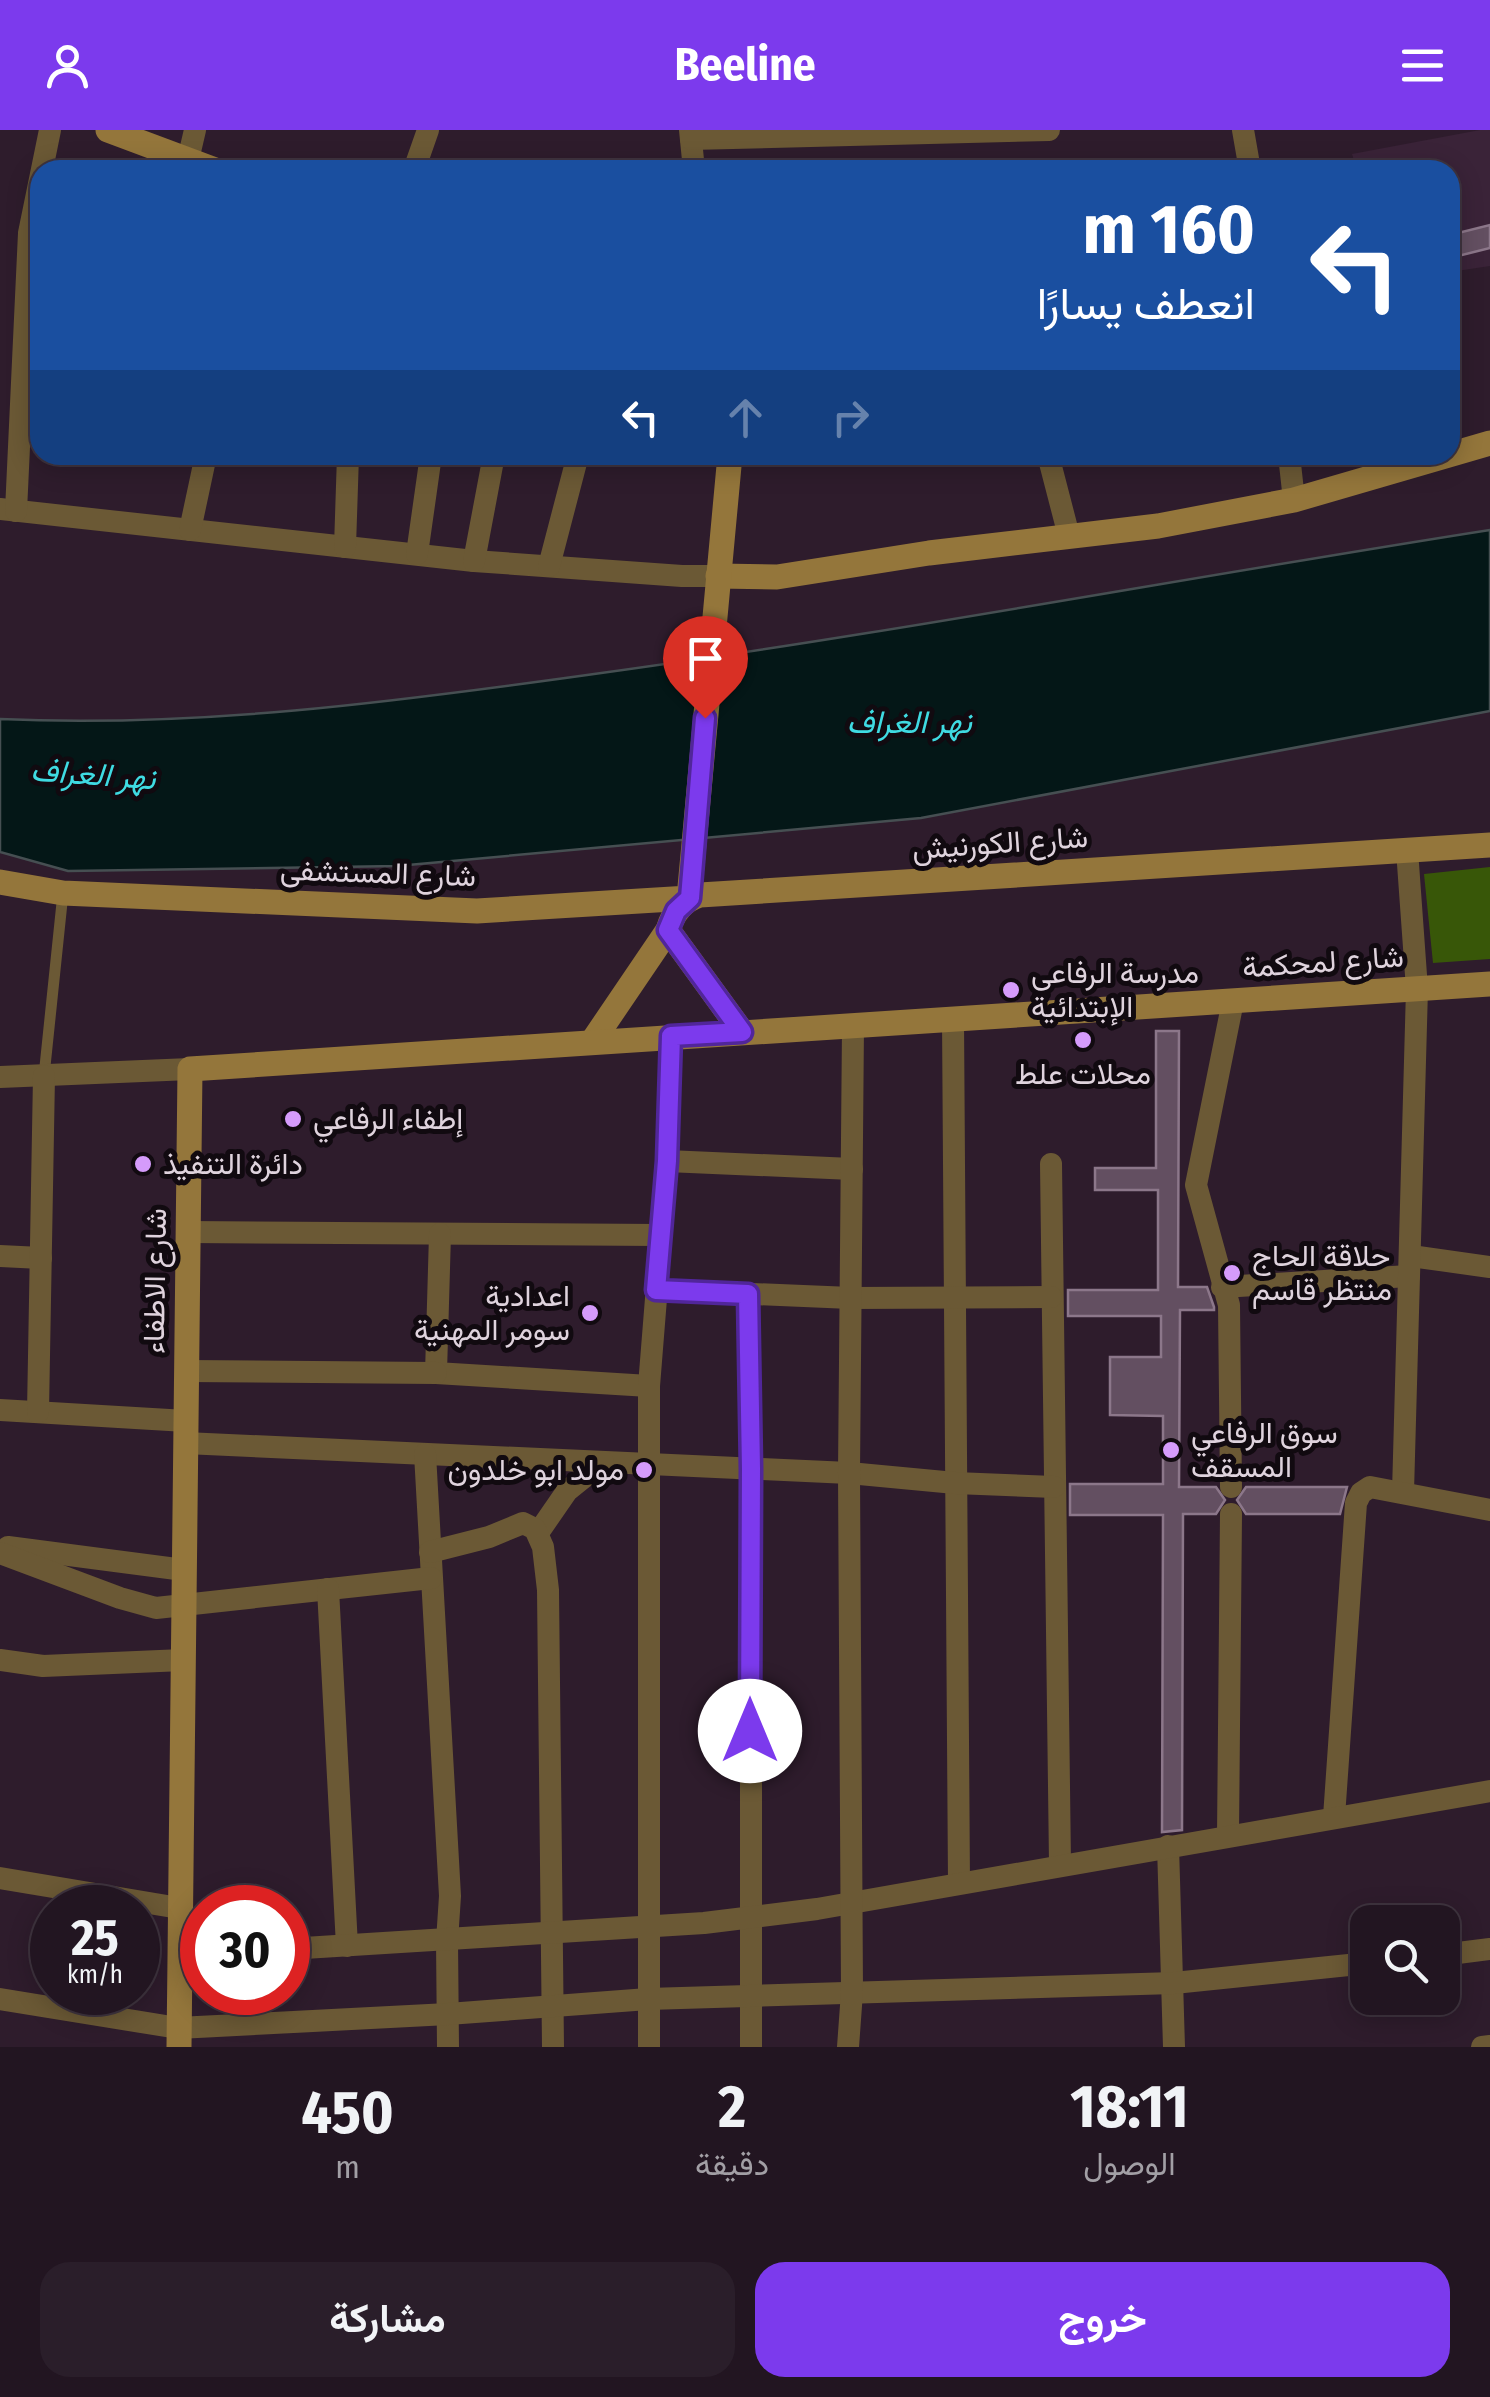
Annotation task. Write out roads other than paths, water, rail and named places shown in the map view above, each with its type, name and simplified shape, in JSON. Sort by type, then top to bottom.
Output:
[{"type":"street","points":[[44,160],[50,130]]},
{"type":"street","points":[[108,130],[188,160],[196,130]]},
{"type":"street","points":[[418,160],[428,130]]},
{"type":"street","points":[[693,160],[690,134],[1049,130]]},
{"type":"street","points":[[1244,130],[1248,160]]},
{"type":"street","points":[[30,229],[8,510],[474,561],[777,578],[929,553],[1158,526],[1294,500],[1408,465]]},
{"type":"street","points":[[0,330],[24,332]]},
{"type":"street","points":[[1460,449],[1487,441]]},
{"type":"street","points":[[190,530],[204,465]]},
{"type":"street","points":[[345,547],[348,465]]},
{"type":"street","points":[[417,554],[430,465]]},
{"type":"street","points":[[474,561],[492,465]]},
{"type":"street","points":[[549,566],[575,465]]},
{"type":"street","points":[[592,1042],[668,930],[676,911],[690,898],[729,465]]},
{"type":"street","points":[[1050,465],[1068,536]]},
{"type":"street","points":[[1290,465],[1294,500]]},
{"type":"street","name":"شارع الكورنيش","points":[[690,898],[1490,844]]},
{"type":"street","points":[[1403,1492],[1417,988],[1407,850]]},
{"type":"street","name":"شارع المستشفى","points":[[0,882],[63,893],[477,911],[690,898]]},
{"type":"street","points":[[668,930],[742,1032]]},
{"type":"street","name":"شارع لمحكمة","points":[[742,1032],[1490,984]]},
{"type":"street","points":[[1231,1487],[1228,1305],[1196,1185],[1233,1001]]},
{"type":"street","points":[[953,1019],[958,1883]]},
{"type":"street","points":[[848,2047],[852,1992],[849,1473],[853,1026]]},
{"type":"street","points":[[0,1077],[190,1069],[742,1032]]},
{"type":"street","points":[[648,2047],[649,1386],[667,1161],[671,1036]]},
{"type":"street","name":"شارع الاطفاء","points":[[180,1912],[190,1069]]},
{"type":"street","points":[[38,1412],[44,1076]]},
{"type":"street","points":[[667,1161],[852,1169]]},
{"type":"street","points":[[1051,1164],[1060,1864]]},
{"type":"street","points":[[188,1232],[659,1235]]},
{"type":"street","points":[[436,1373],[440,1234]]},
{"type":"street","points":[[0,1256],[40,1258]]},
{"type":"street","points":[[1222,1287],[1410,1266],[1490,1267]]},
{"type":"street","points":[[656,1290],[851,1298],[1052,1297]]},
{"type":"street","points":[[748,1294],[751,2047]]},
{"type":"street","points":[[186,1371],[436,1373],[649,1386]]},
{"type":"street","points":[[0,1410],[426,1454],[849,1473],[1054,1487]]},
{"type":"street","points":[[426,1454],[450,1896],[446,1940],[448,2047]]},
{"type":"street","points":[[538,1533],[567,1491],[603,1462]]},
{"type":"street","points":[[1334,1817],[1356,1502],[1370,1487],[1490,1510]]},
{"type":"street","points":[[1228,1835],[1231,1514]]},
{"type":"street","points":[[430,1552],[522,1524],[538,1533],[546,1561],[553,2047]]},
{"type":"street","points":[[0,1546],[184,1570]]},
{"type":"street","points":[[0,1554],[156,1608],[432,1578]]},
{"type":"street","points":[[328,1589],[347,1946]]},
{"type":"street","points":[[0,1660],[42,1666],[182,1660]]},
{"type":"street","points":[[310,1949],[749,1918],[1490,1791]]},
{"type":"street","points":[[1168,1846],[1174,2047]]},
{"type":"street","points":[[0,1878],[179,1908]]},
{"type":"street","points":[[1460,1953],[1490,1950]]},
{"type":"street","points":[[0,1999],[178,2038],[648,1998],[1174,1983],[1350,1965]]},
{"type":"street","points":[[1482,2047],[1490,2046]]},
{"type":"lane","points":[[44,1076],[63,893]]},
{"type":"water","name":"نهر الغراف","points":[[1490,530],[1490,711],[921,818],[397,866],[68,871],[0,852],[0,719],[74,721],[221,716],[441,695],[813,642]]},
{"type":"place","name":"مدرسة الرفاعي الإبتدائية","points":[[1011,990]]},
{"type":"place","name":"محلات علط","points":[[1083,1040]]},
{"type":"place","name":"إطفاء الرفاعي","points":[[293,1119]]},
{"type":"place","name":"دائرة التنفيذ","points":[[143,1164]]},
{"type":"place","name":"حلاقة الحاج منتظر قاسم","points":[[1232,1273]]},
{"type":"place","name":"اعدادية سومر المهنية","points":[[590,1313]]},
{"type":"place","name":"سوق الرفاعي المسقف","points":[[1171,1450]]},
{"type":"place","name":"مولد ابو خلدون","points":[[644,1470]]}]
